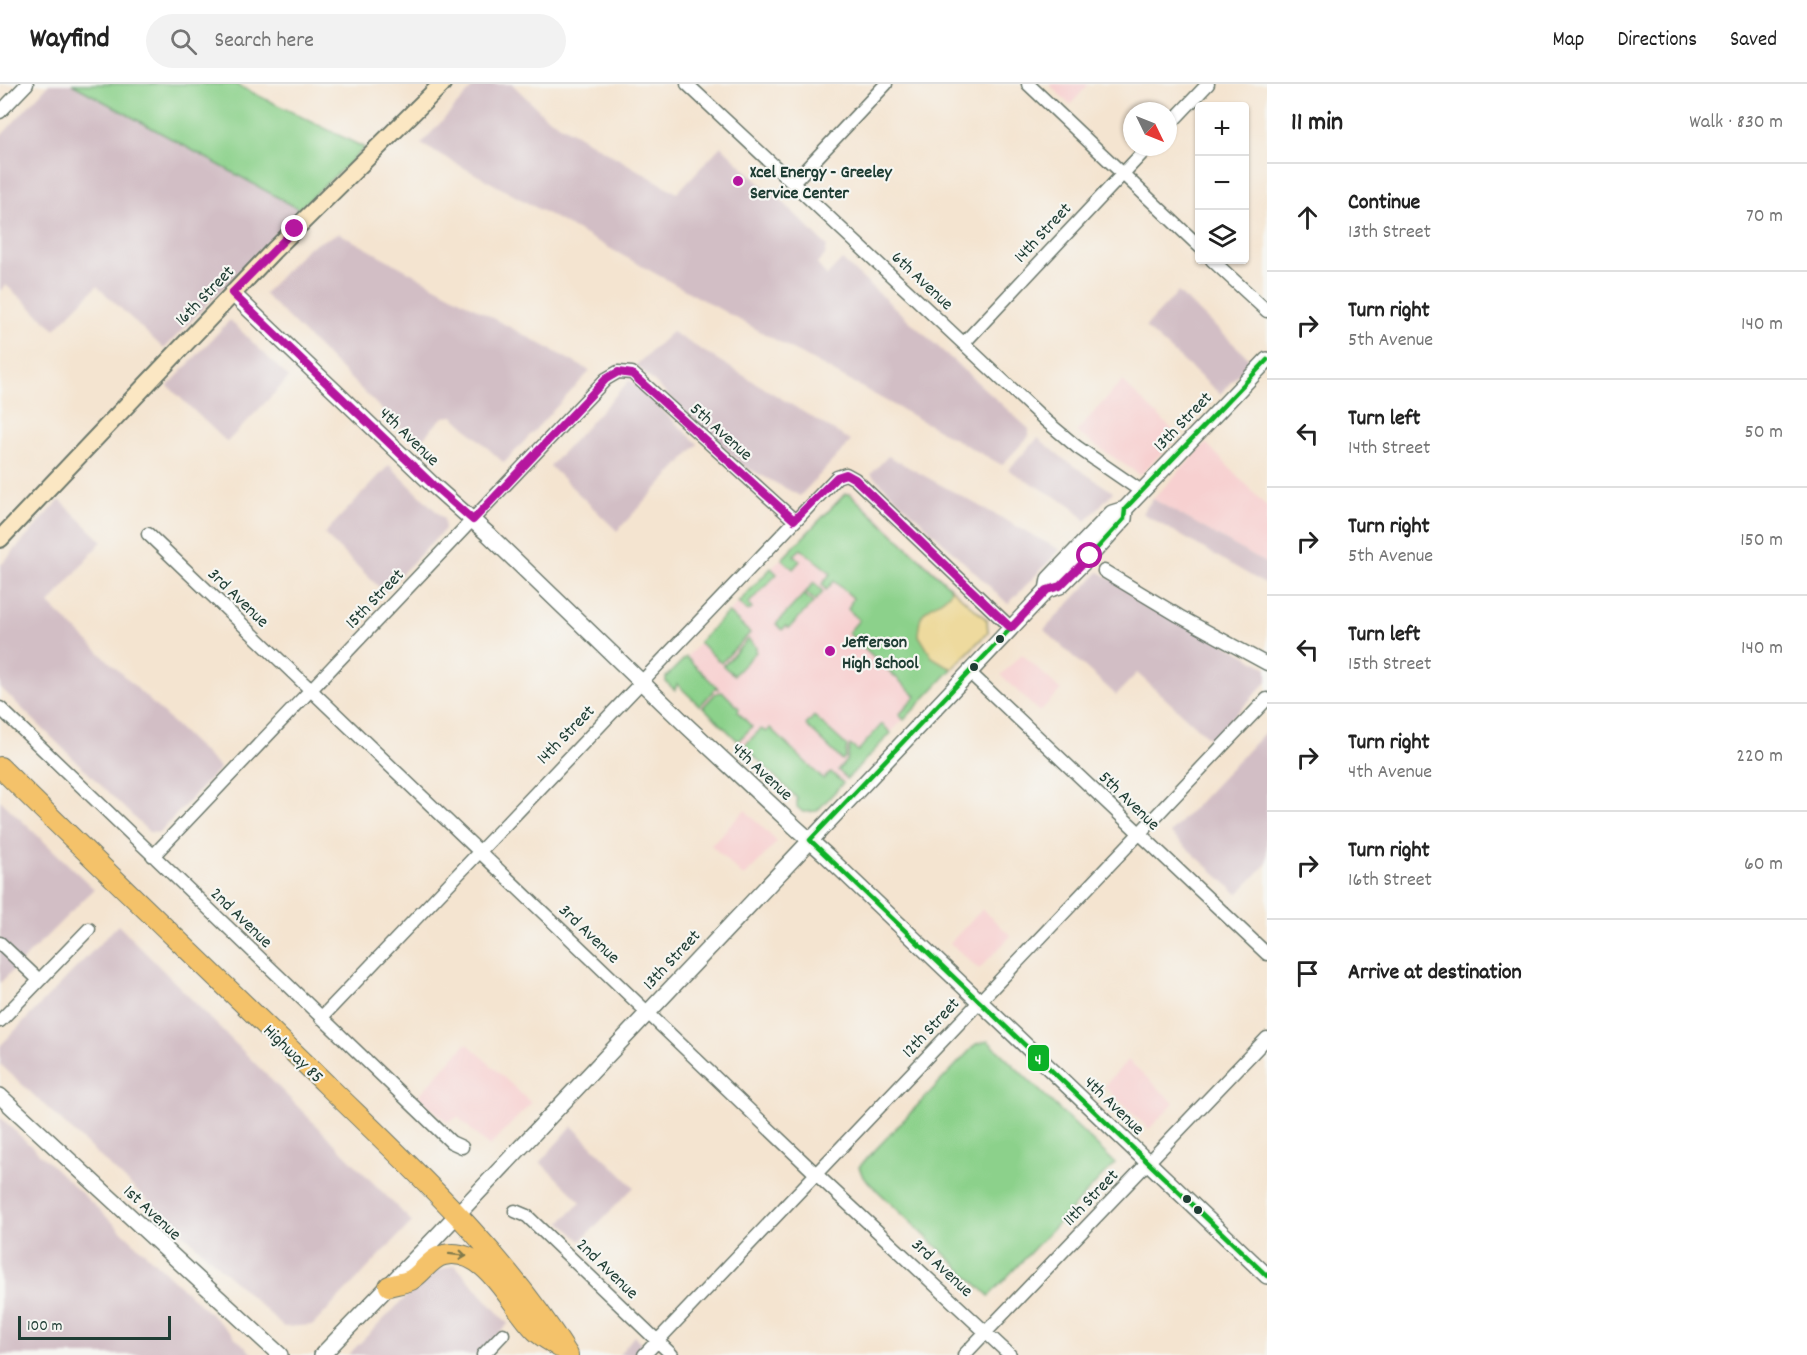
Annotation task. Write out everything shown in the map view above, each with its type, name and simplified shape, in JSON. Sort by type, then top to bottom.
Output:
[{"type":"highway","name":"Highway 85","points":[[0,767],[9,782],[234,994],[457,1214],[486,1244],[524,1291],[567,1353]]},
{"type":"highway","points":[[389,1286],[412,1279],[439,1256],[466,1255],[488,1271],[536,1331],[567,1353]]},
{"type":"main road","name":"16th Street","points":[[0,539],[232,293],[436,86]]},
{"type":"street","points":[[0,112],[27,84]]},
{"type":"street","name":"6th Avenue","points":[[687,84],[1046,422],[1077,447],[1142,491]]},
{"type":"street","points":[[794,183],[886,84]]},
{"type":"street","points":[[1028,84],[1195,243]]},
{"type":"street","points":[[1177,117],[1208,84]]},
{"type":"street","name":"14th Street","points":[[964,343],[1139,156]]},
{"type":"street","points":[[1216,264],[1267,311]]},
{"type":"street","name":"4th Avenue","points":[[232,293],[1267,1276]]},
{"type":"street","name":"13th Street","points":[[322,1355],[1047,590],[1060,586],[1090,556],[1124,519],[1125,508],[1267,360]]},
{"type":"street","name":"15th Street","points":[[153,856],[606,379],[618,372],[624,373]]},
{"type":"street","name":"5th Avenue","points":[[624,373],[632,374],[794,520]]},
{"type":"street","name":"14th Street","points":[[321,1018],[837,477],[846,474],[855,479],[1011,628]]},
{"type":"street","name":"3rd Avenue","points":[[148,534],[816,1174],[1010,1355]]},
{"type":"street","points":[[1104,571],[1179,616],[1267,664]]},
{"type":"street","name":"5th Avenue","points":[[969,672],[1267,954]]},
{"type":"street","name":"12th Street","points":[[644,1355],[1267,699]]},
{"type":"street","name":"2nd Avenue","points":[[0,708],[451,1142],[462,1147]]},
{"type":"street","points":[[0,1020],[88,928]]},
{"type":"street","points":[[0,943],[39,980]]},
{"type":"street","name":"11th Street","points":[[964,1355],[1267,1038]]},
{"type":"street","name":"1st Avenue","points":[[0,1096],[280,1355]]},
{"type":"street","name":"2nd Avenue","points":[[515,1211],[527,1216],[672,1355]]},
{"type":"street","points":[[483,1355],[502,1334]]},
{"type":"shaded area","points":[[49,84],[72,84],[299,209],[164,349],[97,286],[55,329],[6,285],[0,291],[0,137]]},
{"type":"shaded area","points":[[476,84],[512,84],[545,116],[677,193],[721,146],[770,193],[774,193],[827,246],[825,255],[817,264],[827,276],[842,260],[1029,429],[1029,436],[1002,465],[421,144]]},
{"type":"shaded area","points":[[1049,84],[1089,84],[1070,105]]},
{"type":"shaded area","points":[[339,233],[590,371],[504,463],[453,416],[443,417],[417,444],[264,294],[307,248]]},
{"type":"shaded area","points":[[1178,292],[1251,360],[1220,394],[1145,327]]},
{"type":"shaded area","points":[[230,320],[289,378],[227,442],[168,386]]},
{"type":"shaded area","points":[[672,332],[851,441],[800,496],[742,465],[636,365]]},
{"type":"shaded area","points":[[630,380],[698,444],[617,531],[550,466]]},
{"type":"shaded area","points":[[1122,381],[1179,436],[1140,475],[1076,432]]},
{"type":"shaded area","points":[[1038,438],[1065,460],[1113,492],[1086,521],[1072,506],[1008,470]]},
{"type":"shaded area","points":[[1206,443],[1267,507],[1267,564],[1153,499]]},
{"type":"shaded area","points":[[888,456],[1060,550],[1008,604],[871,474]]},
{"type":"shaded area","points":[[389,465],[444,519],[445,529],[384,592],[324,534]]},
{"type":"shaded area","name":"Jefferson High School","points":[[852,492],[987,620],[988,632],[817,809],[811,811],[669,675],[844,493]]},
{"type":"shaded area","points":[[1153,499],[1267,564],[1267,585],[1142,513]]},
{"type":"shaded area","points":[[60,500],[102,541],[49,604],[220,768],[159,833],[149,832],[0,687],[0,566]]},
{"type":"shaded area","points":[[1099,572],[1267,668],[1267,682],[1211,740],[1137,673],[1116,695],[1044,630]]},
{"type":"shaded area","points":[[1022,654],[1061,690],[1039,712],[1001,675]]},
{"type":"shaded area","points":[[1267,730],[1267,863],[1238,894],[1170,833]]},
{"type":"shaded area","points":[[0,800],[94,889],[0,983]]},
{"type":"shaded area","points":[[745,810],[777,842],[744,877],[711,845]]},
{"type":"shaded area","points":[[982,909],[1011,936],[979,969],[950,943]]},
{"type":"shaded area","points":[[118,925],[412,1222],[313,1325],[284,1327],[0,1064],[0,1046]]},
{"type":"shaded area","points":[[467,1043],[531,1103],[489,1147],[458,1117],[447,1122],[418,1096]]},
{"type":"shaded area","points":[[1128,1060],[1174,1103],[1149,1129],[1104,1086]]},
{"type":"shaded area","points":[[0,1117],[254,1355],[0,1355]]},
{"type":"shaded area","points":[[572,1126],[634,1187],[581,1241],[561,1222],[581,1202],[540,1162]]},
{"type":"shaded area","points":[[455,1265],[508,1324],[479,1355],[348,1355],[430,1273]]},
{"type":"shaded area","points":[[634,1336],[654,1355],[619,1355]]},
{"type":"green space","points":[[72,84],[235,84],[365,148],[299,209]]},
{"type":"green space","points":[[845,494],[850,494],[951,590],[945,665],[952,669],[904,720],[899,715],[916,696],[848,633],[859,620],[848,609],[853,598],[834,581],[826,590],[822,584],[831,573],[801,549],[794,555],[800,561],[793,569],[782,559]]},
{"type":"green space","points":[[771,568],[777,574],[748,604],[752,609],[748,611],[738,603]]},
{"type":"green space","points":[[814,582],[823,592],[815,601],[806,592]]},
{"type":"green space","points":[[804,594],[813,603],[789,628],[786,626],[782,630],[776,624]]},
{"type":"green space","points":[[727,613],[750,633],[721,663],[699,642]]},
{"type":"green space","points":[[748,639],[756,647],[756,652],[734,675],[723,666]]},
{"type":"green space","points":[[686,657],[719,689],[715,689],[700,706],[677,684],[675,690],[666,682],[666,677]]},
{"type":"green space","points":[[723,692],[739,708],[738,712],[752,727],[738,741],[703,707],[716,693]]},
{"type":"green space","points":[[814,716],[847,746],[845,758],[842,760],[806,725]]},
{"type":"green space","points":[[882,724],[891,733],[847,779],[838,770],[847,760],[850,745],[858,751]]},
{"type":"green space","points":[[770,728],[823,779],[831,772],[843,783],[817,811],[803,812],[797,807],[797,798],[744,746],[761,729],[766,732]]},
{"type":"green space","points":[[988,1041],[1115,1163],[989,1296],[863,1177],[859,1167],[976,1044]]},
{"type":"sand","points":[[950,587],[987,620],[988,632],[952,669],[932,657],[918,634],[923,614],[949,594]]},
{"type":"transit line","name":"4","points":[[810,840],[1047,590],[1060,586],[1090,556],[1124,519],[1125,509],[1267,360]]},
{"type":"transit line","name":"4","points":[[810,840],[1267,1276]]},
{"type":"place","name":"Xcel Energy - Greeley Service Center","points":[[738,181]]},
{"type":"place","name":"Jefferson High School","points":[[830,651]]},
{"type":"route","points":[[295,229],[232,293],[433,485],[473,520],[606,379],[618,372],[632,374],[794,520],[837,477],[846,474],[855,479],[1011,628],[1047,590],[1060,586],[1090,556]]}]
